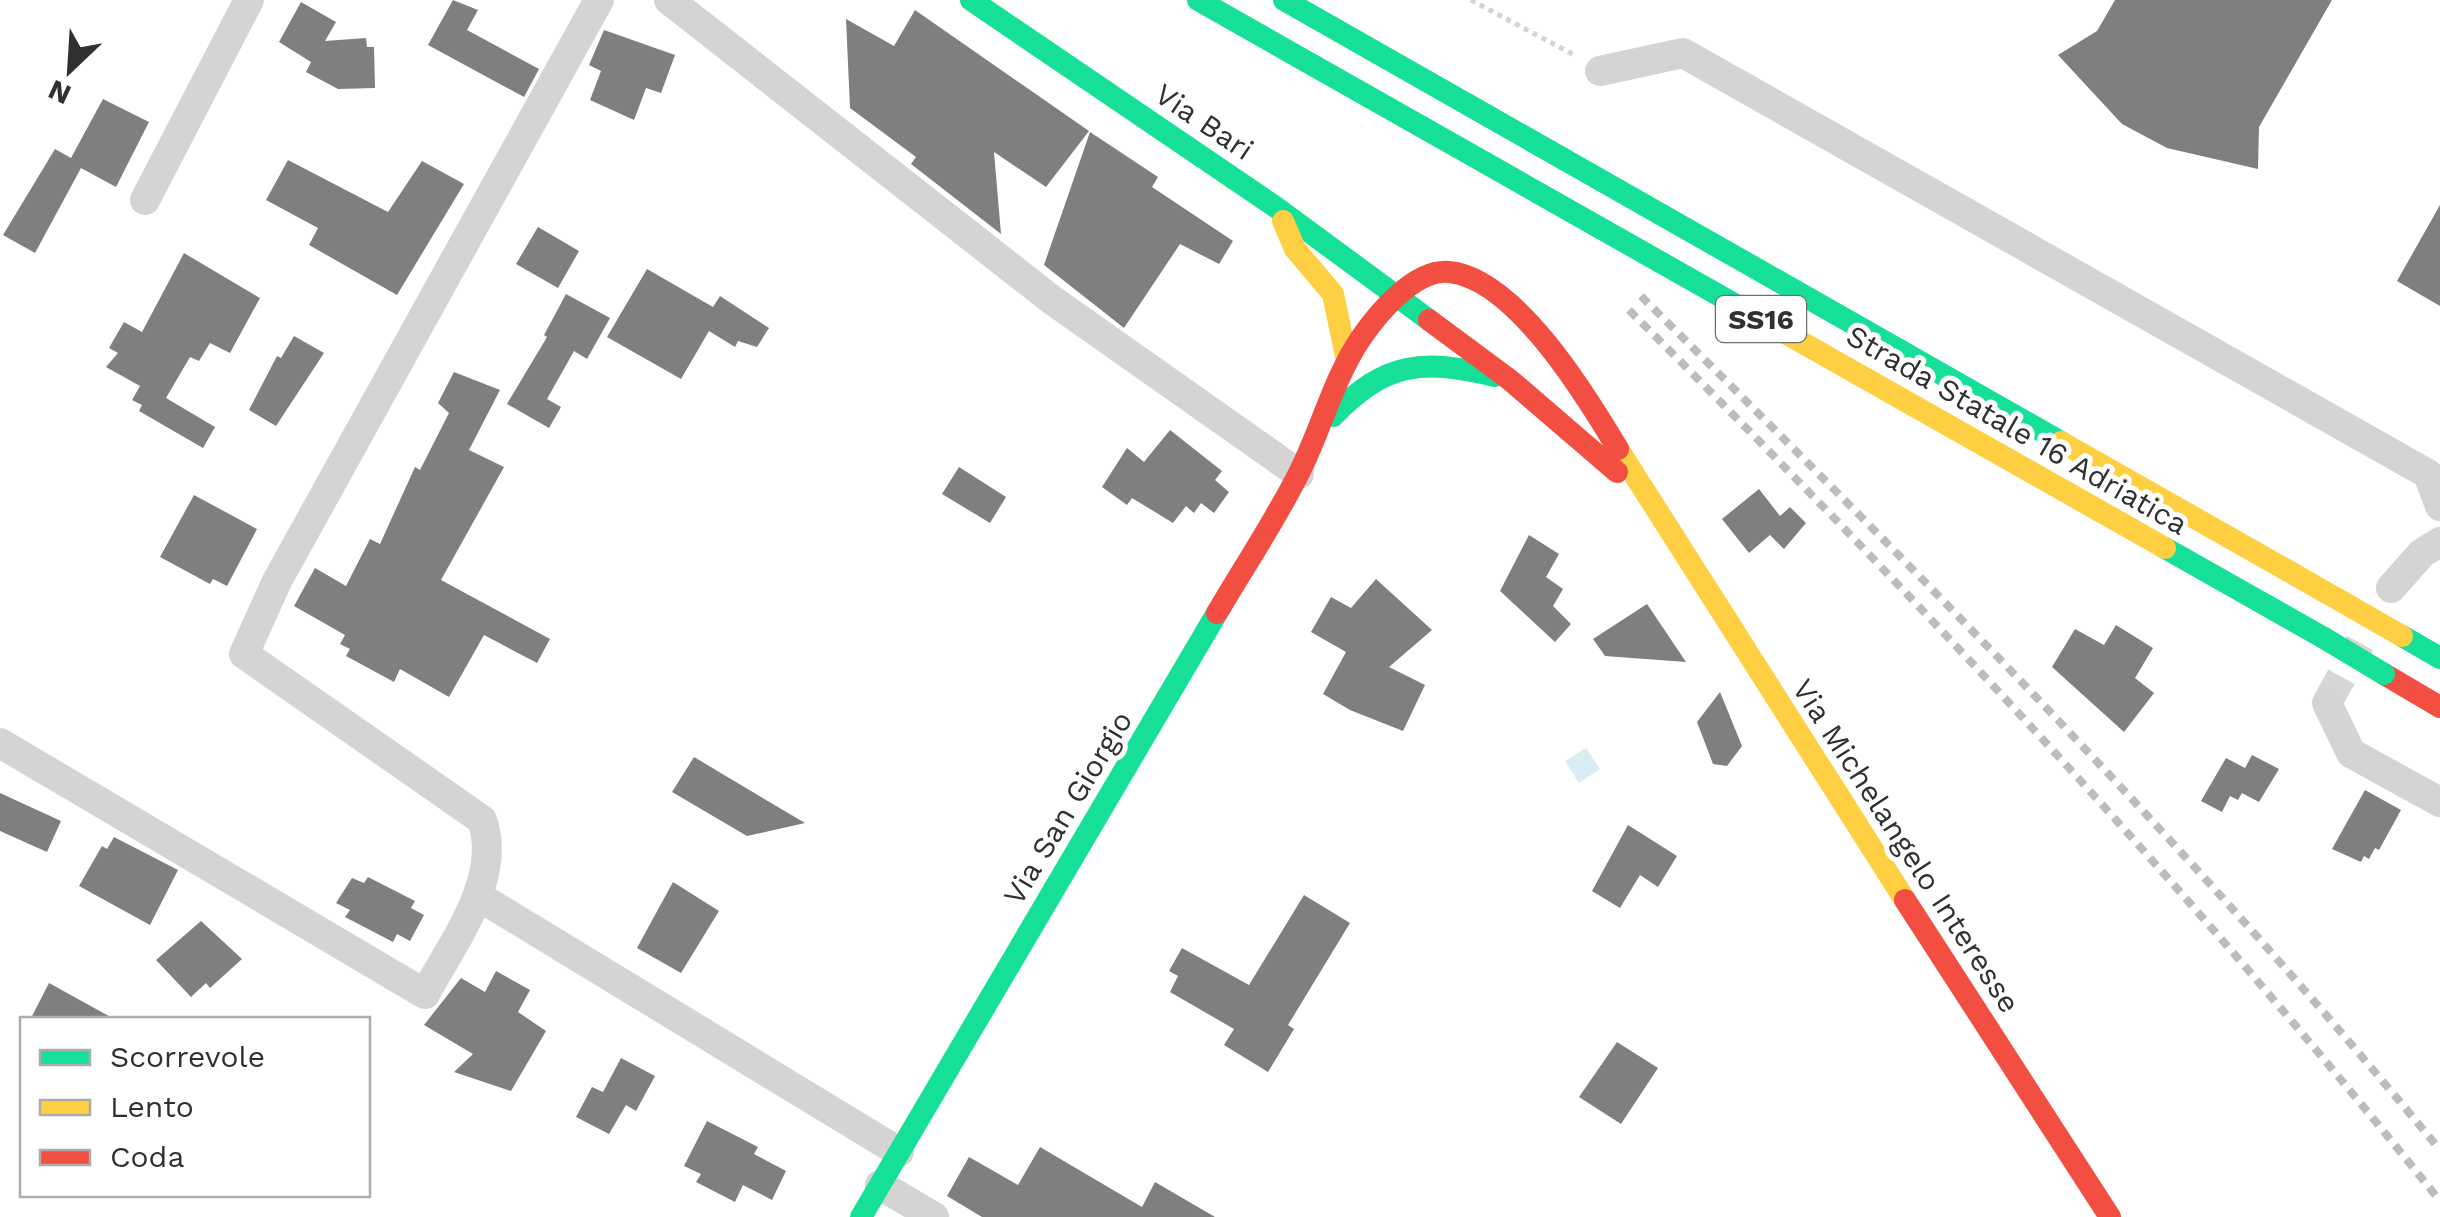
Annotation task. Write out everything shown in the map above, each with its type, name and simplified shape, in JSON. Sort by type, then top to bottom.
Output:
[{"type":"main road","name":"Via Bari","points":[[971,0],[1277,208],[1401,300]]},
{"type":"main road","name":"Strada Statale 16 Adriatica","points":[[1198,0],[2440,707]]},
{"type":"main road","name":"Strada Statale 16 Adriatica","points":[[1284,0],[2440,658]]},
{"type":"main road","points":[[1277,208],[1295,248],[1333,294],[1347,361]]},
{"type":"main road","name":"Via Michelangelo Interesse","points":[[1652,507],[1604,459],[1510,380],[1401,300],[1417,279],[1447,273],[1475,279],[1509,302],[1598,414],[1652,507],[2110,1217]]},
{"type":"main road","name":"Via San Giorgio","points":[[861,1217],[1299,474],[1323,427],[1347,361],[1373,323],[1401,300]]},
{"type":"main road","points":[[1401,300],[1391,353],[1510,380]]},
{"type":"main road","name":"Via San Giorgio","points":[[1323,427],[1391,353]]},
{"type":"street","points":[[145,200],[249,0]]},
{"type":"street","points":[[0,743],[425,994],[478,896],[490,842],[482,820],[244,654],[278,581],[599,0]]},
{"type":"street","points":[[669,0],[1052,300],[1299,474]]},
{"type":"street","points":[[1600,71],[1683,53],[2428,474],[2440,506]]},
{"type":"street","points":[[2391,588],[2422,553],[2440,542]]},
{"type":"street","points":[[2327,703],[2351,753],[2440,802]]},
{"type":"street","points":[[478,896],[899,1152]]},
{"type":"street","points":[[880,1185],[934,1217]]},
{"type":"path","points":[[1471,0],[1600,71]]},
{"type":"shaded area","points":[[1586,748],[1600,769],[1579,783],[1565,761]]},
{"type":"building","points":[[453,0],[478,10],[467,30],[539,69],[524,97],[428,45]]},
{"type":"building","points":[[2115,0],[2332,0],[2259,127],[2258,169],[2167,148],[2122,124],[2058,55],[2097,31]]},
{"type":"building","points":[[301,2],[336,22],[325,41],[366,38],[367,47],[374,47],[375,88],[338,89],[306,72],[311,62],[279,42]]},
{"type":"building","points":[[915,10],[1089,131],[1046,187],[994,152],[1001,234],[911,164],[916,157],[850,108],[846,19],[894,46]]},
{"type":"building","points":[[604,30],[675,55],[661,93],[646,88],[634,120],[590,100],[601,71],[589,65]]},
{"type":"building","points":[[103,99],[149,122],[116,187],[81,168],[35,253],[3,235],[55,149],[71,158]]},
{"type":"building","points":[[1090,132],[1158,177],[1152,187],[1233,241],[1219,264],[1180,244],[1124,328],[1044,265]]},
{"type":"building","points":[[288,160],[388,212],[422,161],[464,184],[397,295],[309,245],[318,228],[266,200]]},
{"type":"building","points":[[2440,205],[2440,306],[2397,281]]},
{"type":"building","points":[[538,227],[579,251],[558,288],[516,264]]},
{"type":"building","points":[[184,253],[260,298],[230,353],[210,343],[199,361],[190,357],[166,398],[215,427],[203,448],[139,411],[142,405],[132,400],[140,386],[106,367],[118,353],[109,348],[124,322],[142,332]]},
{"type":"building","points":[[647,269],[713,307],[720,296],[769,328],[757,347],[738,341],[735,347],[709,331],[681,379],[607,337]]},
{"type":"building","points":[[566,294],[610,318],[587,359],[574,351],[547,399],[561,407],[549,428],[507,404],[547,337],[544,335]]},
{"type":"building","points":[[294,336],[324,353],[276,426],[249,410],[277,356],[281,358]]},
{"type":"building","points":[[454,372],[500,390],[469,450],[504,467],[441,580],[550,639],[537,663],[484,635],[449,697],[400,669],[394,682],[346,656],[350,649],[340,644],[345,635],[294,606],[315,568],[346,586],[370,539],[380,544],[415,467],[420,470],[449,413],[438,403]]},
{"type":"building","points":[[1170,430],[1222,471],[1215,480],[1229,492],[1214,513],[1201,503],[1194,513],[1186,506],[1173,523],[1132,498],[1127,505],[1102,487],[1127,448],[1144,462]]},
{"type":"building","points":[[959,467],[1006,497],[990,523],[942,494]]},
{"type":"building","points":[[1759,489],[1780,516],[1790,507],[1806,523],[1784,549],[1770,535],[1749,553],[1722,519]]},
{"type":"building","points":[[194,495],[257,529],[227,586],[213,579],[210,584],[160,557]]},
{"type":"building","points":[[1529,535],[1559,554],[1546,577],[1563,589],[1553,606],[1571,624],[1555,642],[1500,591]]},
{"type":"building","points":[[1376,579],[1432,630],[1389,667],[1425,685],[1403,731],[1350,710],[1323,694],[1346,652],[1311,632],[1331,597],[1351,608]]},
{"type":"building","points":[[1647,604],[1686,662],[1605,656],[1593,639]]},
{"type":"building","points":[[2116,625],[2153,648],[2135,678],[2154,693],[2124,732],[2052,667],[2075,629],[2104,645]]},
{"type":"building","points":[[1720,692],[1742,746],[1727,766],[1713,764],[1697,722]]},
{"type":"building","points":[[2252,755],[2279,769],[2259,802],[2242,793],[2238,800],[2230,796],[2222,812],[2201,801],[2226,758],[2245,768]]},
{"type":"building","points":[[694,757],[805,823],[747,836],[672,792]]},
{"type":"building","points":[[2365,790],[2401,810],[2379,850],[2375,848],[2369,859],[2364,856],[2361,862],[2332,849]]},
{"type":"building","points":[[0,793],[61,821],[47,852],[0,831]]},
{"type":"building","points":[[1628,825],[1677,856],[1658,887],[1640,875],[1620,908],[1592,891]]},
{"type":"building","points":[[114,837],[178,870],[150,925],[79,886],[102,846],[107,849]]},
{"type":"building","points":[[368,877],[415,901],[411,908],[424,915],[410,941],[397,934],[393,942],[345,917],[350,910],[336,903],[352,878],[364,883]]},
{"type":"building","points":[[673,882],[719,911],[681,973],[637,948]]},
{"type":"building","points":[[1304,895],[1350,923],[1288,1025],[1294,1029],[1268,1072],[1224,1045],[1234,1029],[1170,992],[1178,976],[1169,971],[1182,948],[1249,985]]},
{"type":"building","points":[[201,921],[242,959],[210,988],[206,983],[191,997],[156,960]]},
{"type":"building","points":[[496,971],[530,990],[518,1012],[546,1031],[511,1091],[454,1072],[473,1054],[424,1025],[461,978],[485,992]]},
{"type":"building","points":[[49,983],[111,1017],[32,1017]]},
{"type":"building","points":[[1617,1042],[1658,1068],[1621,1124],[1579,1097]]},
{"type":"building","points":[[621,1058],[655,1076],[636,1111],[626,1105],[609,1134],[576,1117],[592,1087],[603,1092]]},
{"type":"building","points":[[707,1121],[758,1147],[754,1154],[786,1171],[772,1200],[743,1185],[735,1202],[696,1182],[701,1174],[684,1166]]},
{"type":"building","points":[[1040,1147],[1142,1207],[1155,1182],[1215,1217],[982,1217],[947,1196],[969,1157],[1018,1185]]},
{"type":"tunnel","points":[[2327,703],[2360,643]]},
{"type":"railway","points":[[1641,296],[2051,713],[2249,928],[2440,1150]]},
{"type":"railway","points":[[1629,310],[1841,525],[2047,744],[2247,969],[2440,1201]]},
{"type":"traffic: fast","points":[[971,0],[1277,208],[1429,320]]},
{"type":"traffic: fast","points":[[1198,0],[1766,322]]},
{"type":"traffic: fast","points":[[1284,0],[2061,442]]},
{"type":"traffic: fast","points":[[1333,416],[1371,384],[1407,369],[1447,367],[1495,376]]},
{"type":"traffic: fast","points":[[2165,548],[2324,638]]},
{"type":"traffic: fast","points":[[861,1217],[1217,613]]},
{"type":"traffic: fast","points":[[2402,636],[2440,658]]},
{"type":"traffic: fast","points":[[2324,638],[2384,674]]},
{"type":"traffic: slow","points":[[1283,221],[1295,249],[1333,294],[1347,361]]},
{"type":"traffic: slow","points":[[1766,322],[2165,548]]},
{"type":"traffic: slow","points":[[2061,442],[2341,601]]},
{"type":"traffic: slow","points":[[1618,449],[1905,900]]},
{"type":"traffic: slow","points":[[2341,601],[2402,636]]},
{"type":"traffic: jam","points":[[1217,613],[1292,487],[1352,353],[1387,305],[1423,278],[1449,272],[1474,279],[1499,295],[1547,343],[1618,449]]},
{"type":"traffic: jam","points":[[1429,320],[1510,380],[1617,472]]},
{"type":"traffic: jam","points":[[2384,674],[2440,707]]},
{"type":"traffic: jam","points":[[1905,900],[2110,1217]]}]
